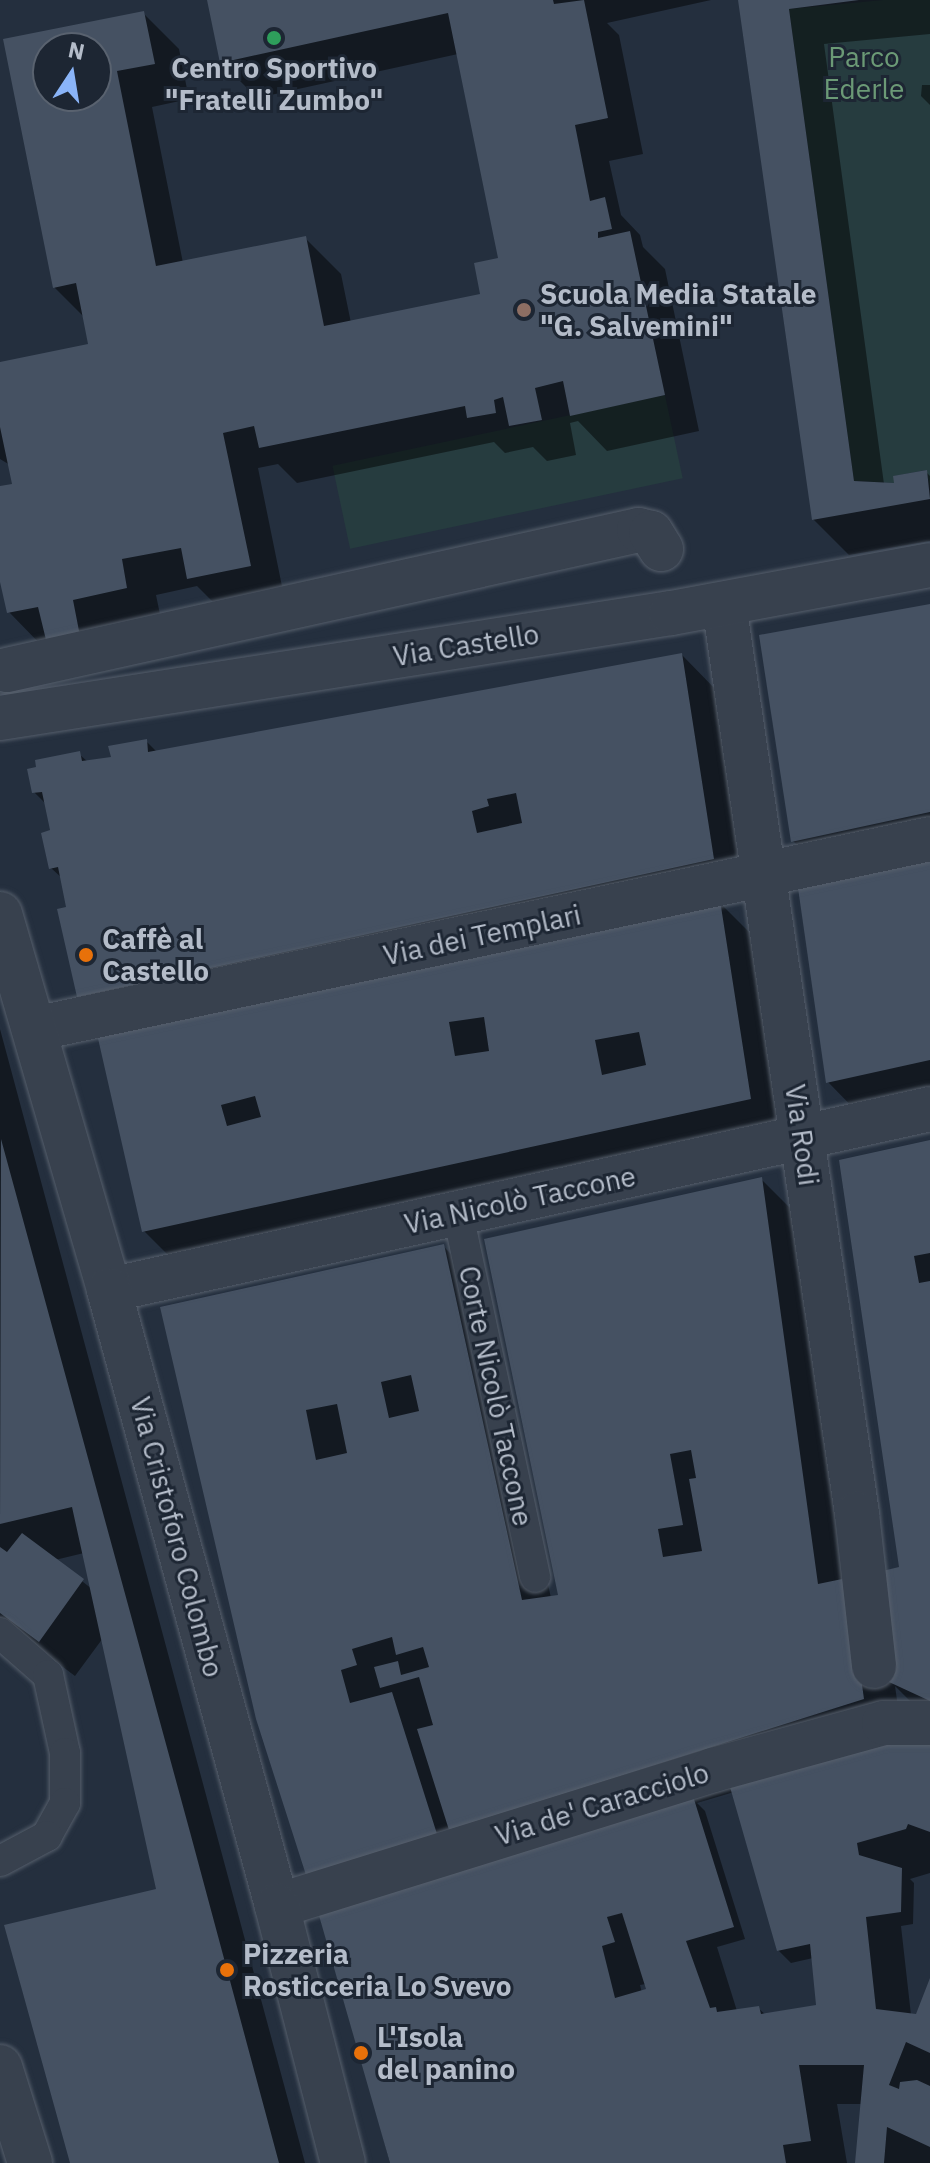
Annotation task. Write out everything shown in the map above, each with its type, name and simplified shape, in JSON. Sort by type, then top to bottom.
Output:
[{"type":"street","points":[[7,670],[639,530],[651,533],[661,549]]},
{"type":"street","name":"Via Castello","points":[[0,718],[724,604],[930,565]]},
{"type":"street","name":"Via Rodi","points":[[724,604],[857,1514],[874,1666]]},
{"type":"street","name":"Via dei Templari","points":[[34,1029],[930,839]]},
{"type":"street","name":"Via Cristoforo Colombo","points":[[0,914],[109,1290],[277,1906],[343,2163]]},
{"type":"street","name":"Via Nicolò Taccone","points":[[109,1290],[930,1109]]},
{"type":"street","name":"Via de' Caracciolo","points":[[277,1906],[713,1770],[884,1723],[930,1723]]},
{"type":"street","points":[[0,2067],[30,2163]]},
{"type":"lane","name":"Corte Nicolò Taccone","points":[[458,1214],[535,1577]]},
{"type":"lane","points":[[0,1633],[48,1675],[65,1753],[65,1803],[47,1836],[0,1861]]},
{"type":"green space","name":"Parco Ederle","points":[[883,0],[930,0],[930,487],[926,470],[894,476],[894,483],[854,481],[789,9]]},
{"type":"green space","points":[[665,395],[683,478],[350,549],[332,466]]},
{"type":"building","name":"Scuola Media Statale \"G. Salvemini\"","points":[[207,0],[553,0],[554,4],[584,0],[608,118],[575,125],[590,201],[605,197],[612,229],[598,232],[598,238],[630,231],[665,395],[570,416],[563,381],[535,388],[542,420],[509,426],[503,397],[494,400],[496,413],[467,418],[465,406],[259,448],[254,426],[223,433],[251,566],[187,579],[181,548],[122,559],[127,588],[73,600],[80,636],[47,644],[38,607],[7,613],[0,582],[0,486],[12,484],[0,427],[0,362],[88,344],[76,283],[53,288],[3,39],[32,33],[32,112],[112,112],[112,32],[38,32],[144,11],[155,64],[117,71],[156,266],[306,236],[324,326],[480,294],[474,263],[498,258],[448,13],[220,63]]},
{"type":"building","points":[[738,0],[859,0],[789,9],[854,481],[894,483],[893,476],[927,470],[930,499],[812,520]]},
{"type":"building","points":[[930,604],[930,812],[791,842],[759,635]]},
{"type":"building","points":[[682,653],[714,859],[77,997],[57,909],[66,907],[58,867],[49,869],[41,833],[50,830],[42,792],[32,793],[27,769],[36,767],[35,760],[80,751],[82,761],[111,757],[108,746],[147,739],[148,752]],"holes":[[[516,793],[522,823],[477,833],[472,811],[489,806],[487,799]]]},
{"type":"building","points":[[930,852],[930,1060],[826,1083],[797,881]]},
{"type":"building","points":[[720,900],[751,1099],[142,1232],[97,1034]],"holes":[[[484,1017],[489,1051],[455,1056],[449,1022]],[[639,1032],[646,1065],[602,1075],[595,1040]],[[255,1096],[261,1117],[227,1126],[221,1105]]]},
{"type":"building","points":[[1,1139],[279,2163],[70,2163],[4,1925],[156,1889],[72,1507],[0,1524]]},
{"type":"building","points":[[930,1140],[930,1253],[914,1256],[919,1283],[930,1281],[930,1701],[889,1682],[874,1573],[899,1567],[839,1160]]},
{"type":"building","points":[[762,1177],[818,1584],[847,1578],[864,1699],[449,1830],[417,1729],[433,1725],[419,1677],[380,1688],[374,1667],[398,1661],[401,1675],[429,1667],[423,1647],[396,1655],[392,1637],[352,1649],[357,1665],[341,1670],[350,1703],[392,1692],[437,1834],[306,1875],[256,1719],[160,1307],[444,1244],[522,1600],[558,1595],[484,1239]],"holes":[[[411,1375],[419,1411],[389,1418],[381,1382]],[[337,1404],[347,1453],[316,1460],[306,1410]],[[691,1450],[696,1478],[689,1479],[702,1551],[663,1557],[658,1529],[683,1525],[670,1454]]]},
{"type":"building","points":[[22,1533],[84,1579],[39,1642],[0,1613],[0,1547],[7,1552]]},
{"type":"building","points":[[930,1738],[930,1832],[908,1824],[906,1829],[857,1843],[859,1855],[902,1868],[901,1912],[866,1917],[876,2009],[916,2014],[930,1978],[930,2053],[906,2042],[889,2085],[899,2089],[900,2082],[917,2080],[930,2086],[930,2147],[887,2127],[884,2163],[855,2163],[864,2065],[799,2065],[811,2141],[783,2145],[786,2163],[390,2163],[318,1912],[693,1796],[734,1927],[686,1941],[710,2008],[716,2007],[717,2012],[759,2006],[761,2014],[816,2005],[810,1944],[777,1951],[730,1787],[867,1746]],"holes":[[[622,1913],[646,1989],[615,1998],[602,1946],[615,1942],[607,1917]]]},
{"type":"place","name":"Centro Sportivo \"Fratelli Zumbo\"","points":[[274,38]]},
{"type":"place","name":"Scuola Media Statale \"G. Salvemini\"","points":[[524,310]]},
{"type":"place","name":"Caffè al Castello","points":[[86,955]]},
{"type":"place","name":"Pizzeria Rosticceria Lo Svevo","points":[[227,1970]]},
{"type":"place","name":"L'Isola del panino","points":[[361,2053]]}]
